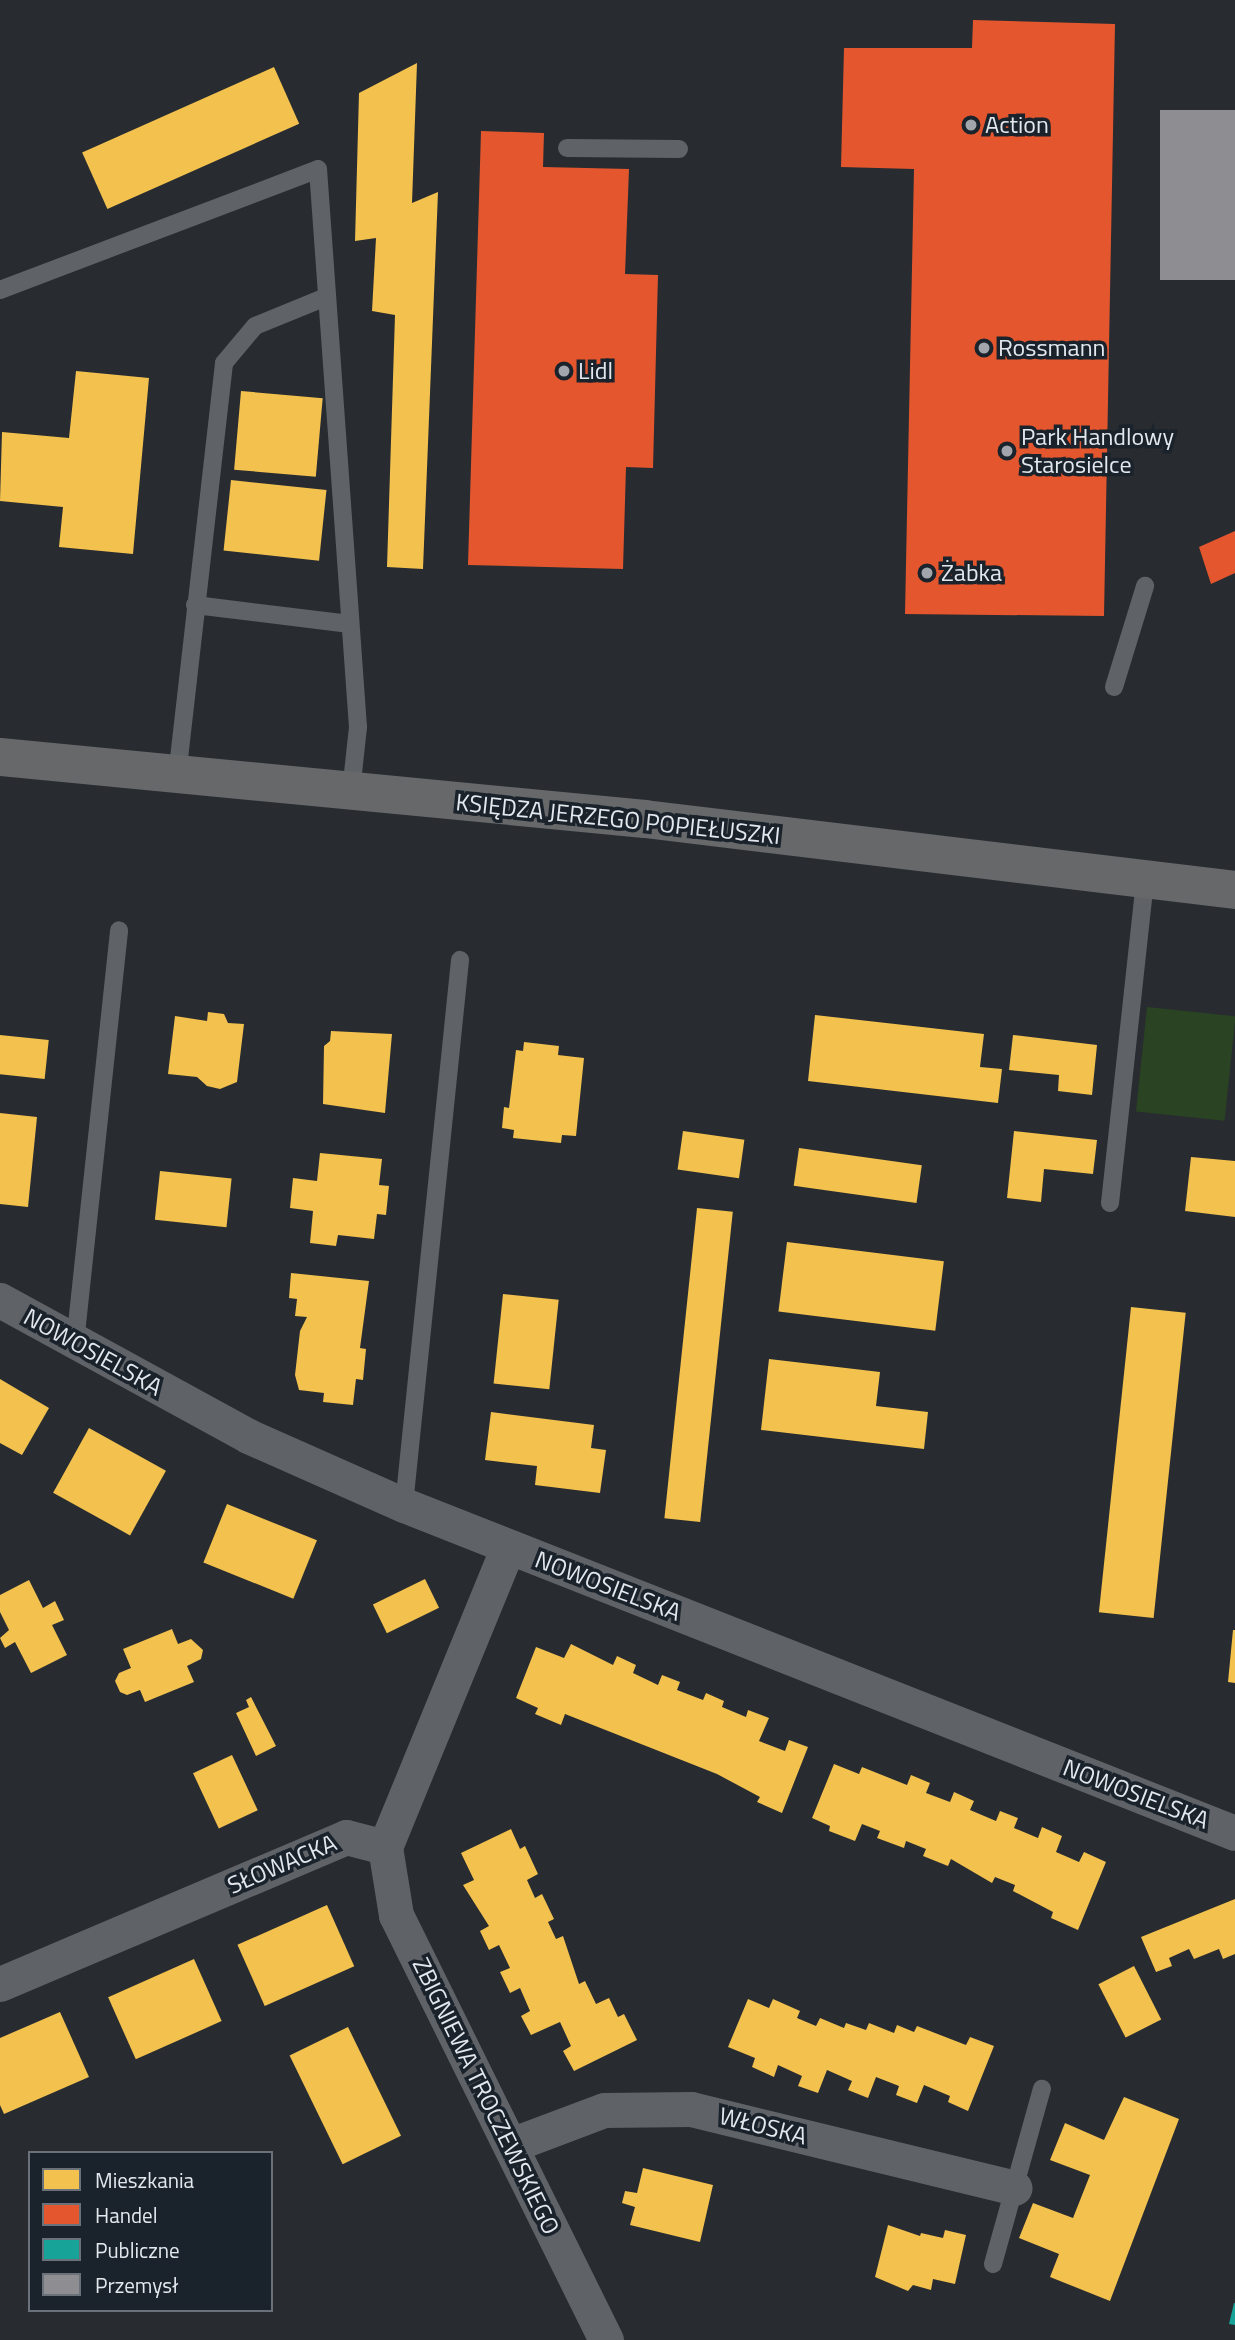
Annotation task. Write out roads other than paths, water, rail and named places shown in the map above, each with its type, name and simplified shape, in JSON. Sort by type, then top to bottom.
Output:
[{"type":"street","name":"KSIĘDZA JERZEGO POPIEŁUSZKI","points":[[0,757],[645,819],[1235,890]]},
{"type":"street","name":"NOWOSIELSKA","points":[[0,1300],[248,1436],[404,1505],[1235,1832]]},
{"type":"street","points":[[384,1847],[508,1547]]},
{"type":"street","name":"SŁOWACKA","points":[[0,1984],[346,1837],[384,1847]]},
{"type":"street","name":"ZBIGNIEWA TROCZEWSKIEGO","points":[[384,1847],[397,1915],[606,2340]]},
{"type":"street","name":"WŁOSKA","points":[[512,2146],[604,2110],[691,2109],[1015,2188]]},
{"type":"lane","points":[[567,148],[679,149]]},
{"type":"lane","points":[[0,290],[317,169],[358,727],[351,791]]},
{"type":"lane","points":[[177,776],[224,363],[255,326],[327,297]]},
{"type":"lane","points":[[1114,687],[1146,586]]},
{"type":"lane","points":[[195,605],[351,624]]},
{"type":"lane","points":[[1110,1203],[1144,880]]},
{"type":"lane","points":[[75,1343],[119,930]]},
{"type":"lane","points":[[404,1505],[460,960]]},
{"type":"lane","points":[[993,2264],[1042,2089]]},
{"type":"place","name":"Action","points":[[971,125]]},
{"type":"place","name":"Rossmann","points":[[984,348]]},
{"type":"place","name":"Lidl","points":[[564,371]]},
{"type":"place","name":"Park Handlowy Starosielce","points":[[1007,451]]},
{"type":"place","name":"Żabka","points":[[927,573]]}]
